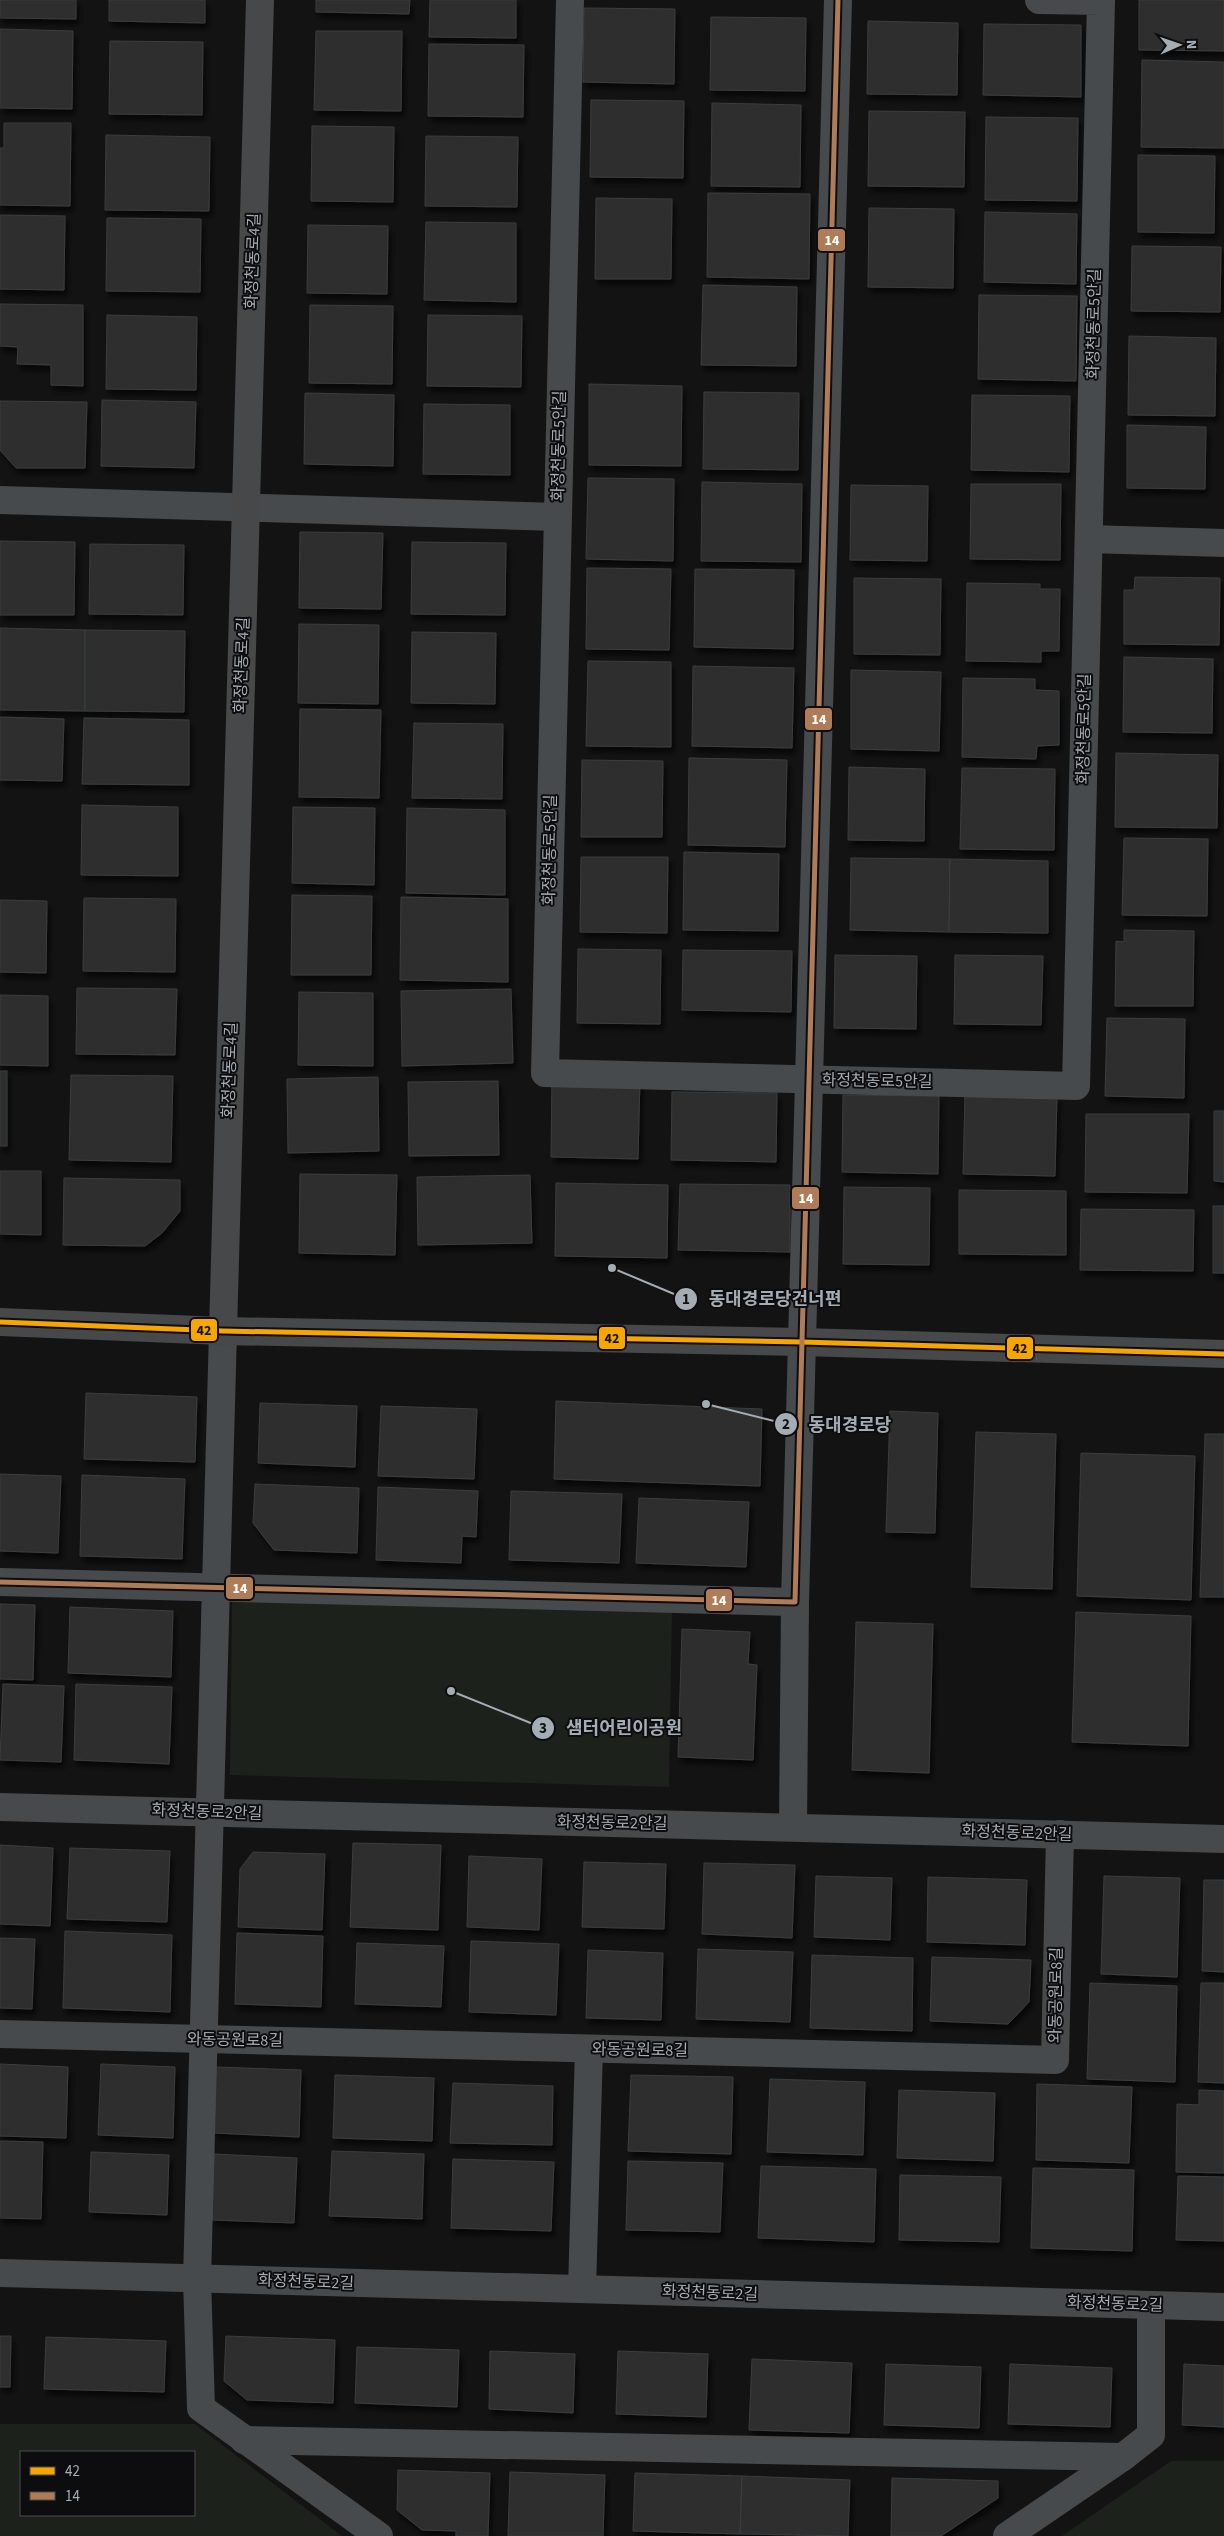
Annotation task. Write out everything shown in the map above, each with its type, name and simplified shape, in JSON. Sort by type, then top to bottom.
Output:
[{"type":"street","name":"화정천동로4길","points":[[223,1331],[260,0]]},
{"type":"street","name":"화정천동로5안길","points":[[570,0],[545,1072],[1076,1086],[1101,1],[1039,0]]},
{"type":"street","points":[[793,1827],[795,1602],[838,0]]},
{"type":"street","points":[[0,500],[246,506],[557,517]]},
{"type":"street","points":[[1089,539],[1224,543]]},
{"type":"street","points":[[0,1322],[223,1331],[802,1342],[1224,1354]]},
{"type":"street","points":[[223,1331],[197,2279],[201,2408],[379,2536]]},
{"type":"street","points":[[0,1582],[795,1602]]},
{"type":"street","name":"화정천동로2안길","points":[[0,1807],[1224,1839]]},
{"type":"street","name":"와동공원로8길","points":[[0,2034],[1055,2060],[1060,1834]]},
{"type":"street","points":[[582,2289],[589,2049]]},
{"type":"street","name":"화정천동로2길","points":[[0,2273],[1224,2307]]},
{"type":"street","points":[[1007,2536],[1151,2435],[1151,2305]]},
{"type":"street","points":[[244,2440],[1122,2457]]},
{"type":"shaded area","points":[[232,1596],[672,1607],[669,1787],[230,1775]]},
{"type":"shaded area","points":[[0,2424],[195,2424],[342,2536],[0,2536]]},
{"type":"shaded area","points":[[1171,2461],[1224,2461],[1224,2536],[1062,2536]]},
{"type":"building","points":[[0,0],[76,0],[76,19],[0,18]]},
{"type":"building","points":[[109,0],[205,0],[205,23],[109,21]]},
{"type":"building","points":[[316,0],[410,0],[409,14],[316,12]]},
{"type":"building","points":[[430,0],[516,0],[516,38],[429,37]]},
{"type":"building","points":[[1139,0],[1224,0],[1224,51],[1139,50]]},
{"type":"building","points":[[584,8],[675,9],[674,84],[583,82]]},
{"type":"building","points":[[711,17],[806,18],[805,91],[710,90]]},
{"type":"building","points":[[868,21],[958,23],[957,95],[867,94]]},
{"type":"building","points":[[984,24],[1081,25],[1081,97],[983,95]]},
{"type":"building","points":[[0,29],[73,31],[72,109],[0,108]]},
{"type":"building","points":[[316,31],[402,31],[401,111],[314,110]]},
{"type":"building","points":[[110,41],[203,42],[202,115],[109,114]]},
{"type":"building","points":[[429,44],[524,45],[523,117],[428,116]]},
{"type":"building","points":[[1142,60],[1224,62],[1224,148],[1141,147]]},
{"type":"building","points":[[591,100],[684,101],[683,178],[590,177]]},
{"type":"building","points":[[712,103],[801,105],[800,187],[711,186]]},
{"type":"building","points":[[869,111],[965,112],[964,187],[868,186]]},
{"type":"building","points":[[986,117],[1078,118],[1077,201],[985,200]]},
{"type":"building","points":[[4,123],[71,123],[70,206],[0,205],[0,148],[4,148]]},
{"type":"building","points":[[312,126],[394,127],[393,202],[311,201]]},
{"type":"building","points":[[106,135],[210,137],[209,211],[105,210]]},
{"type":"building","points":[[426,136],[518,137],[517,207],[425,206]]},
{"type":"building","points":[[1138,155],[1215,156],[1214,233],[1138,232]]},
{"type":"building","points":[[708,193],[810,194],[809,279],[707,277]]},
{"type":"building","points":[[596,198],[672,199],[671,279],[595,279]]},
{"type":"building","points":[[869,208],[954,209],[953,288],[868,287]]},
{"type":"building","points":[[985,212],[1077,214],[1076,284],[984,282]]},
{"type":"building","points":[[0,215],[65,216],[64,290],[0,289]]},
{"type":"building","points":[[107,218],[201,219],[200,292],[106,291]]},
{"type":"building","points":[[426,222],[516,223],[516,302],[424,300]]},
{"type":"building","points":[[308,225],[388,226],[387,294],[307,293]]},
{"type":"building","points":[[1132,246],[1221,247],[1220,312],[1131,311]]},
{"type":"building","points":[[703,285],[797,287],[796,366],[701,365]]},
{"type":"building","points":[[979,295],[1077,296],[1076,381],[978,379]]},
{"type":"building","points":[[0,304],[83,305],[83,386],[51,385],[51,365],[17,364],[18,347],[0,346]]},
{"type":"building","points":[[310,305],[393,306],[392,384],[309,383]]},
{"type":"building","points":[[107,315],[197,317],[196,390],[106,389]]},
{"type":"building","points":[[428,315],[522,316],[521,387],[427,386]]},
{"type":"building","points":[[1129,336],[1216,338],[1215,416],[1128,415]]},
{"type":"building","points":[[589,384],[682,386],[681,466],[589,465]]},
{"type":"building","points":[[704,392],[799,393],[798,470],[703,469]]},
{"type":"building","points":[[305,393],[394,395],[393,466],[304,464]]},
{"type":"building","points":[[972,395],[1070,396],[1069,472],[971,470]]},
{"type":"building","points":[[102,400],[196,402],[194,468],[101,466]]},
{"type":"building","points":[[0,401],[87,402],[85,468],[16,468],[0,450]]},
{"type":"building","points":[[424,404],[510,405],[510,475],[423,474]]},
{"type":"building","points":[[1127,425],[1206,427],[1205,489],[1127,488]]},
{"type":"building","points":[[588,478],[674,479],[673,561],[586,559]]},
{"type":"building","points":[[702,482],[802,484],[801,562],[701,561]]},
{"type":"building","points":[[971,484],[1061,484],[1060,560],[970,559]]},
{"type":"building","points":[[851,485],[928,486],[927,561],[850,560]]},
{"type":"building","points":[[300,532],[383,533],[381,609],[299,608]]},
{"type":"building","points":[[0,541],[75,542],[74,615],[0,615]]},
{"type":"building","points":[[412,542],[506,543],[505,615],[411,614]]},
{"type":"building","points":[[90,544],[184,545],[183,615],[89,614]]},
{"type":"building","points":[[587,568],[671,569],[669,650],[586,649]]},
{"type":"building","points":[[695,569],[794,570],[793,649],[694,647]]},
{"type":"building","points":[[1135,577],[1220,578],[1219,645],[1124,644],[1124,590],[1134,590]]},
{"type":"building","points":[[854,578],[941,579],[940,655],[854,654]]},
{"type":"building","points":[[967,583],[1040,584],[1040,589],[1060,589],[1059,651],[1041,651],[1041,662],[966,661]]},
{"type":"building","points":[[299,624],[379,625],[378,704],[298,703]]},
{"type":"building","points":[[0,628],[85,630],[85,711],[0,710]]},
{"type":"building","points":[[85,630],[185,631],[184,712],[85,711]]},
{"type":"building","points":[[412,632],[496,633],[495,704],[411,703]]},
{"type":"building","points":[[1124,657],[1213,659],[1212,733],[1123,732]]},
{"type":"building","points":[[588,661],[671,662],[671,747],[586,746]]},
{"type":"building","points":[[693,666],[794,668],[792,748],[692,746]]},
{"type":"building","points":[[851,670],[941,672],[939,751],[851,749]]},
{"type":"building","points":[[963,678],[1035,679],[1035,690],[1059,691],[1059,745],[1037,746],[1036,759],[962,757]]},
{"type":"building","points":[[300,709],[381,710],[379,798],[299,797]]},
{"type":"building","points":[[0,717],[64,719],[62,781],[0,780]]},
{"type":"building","points":[[84,718],[189,720],[189,785],[82,784]]},
{"type":"building","points":[[414,723],[503,724],[502,799],[412,798]]},
{"type":"building","points":[[1116,753],[1218,755],[1217,828],[1115,827]]},
{"type":"building","points":[[689,758],[787,760],[785,847],[688,845]]},
{"type":"building","points":[[582,760],[663,761],[662,837],[581,837]]},
{"type":"building","points":[[849,767],[925,769],[924,841],[848,840]]},
{"type":"building","points":[[962,768],[1055,769],[1054,850],[960,849]]},
{"type":"building","points":[[82,805],[178,807],[178,876],[81,875]]},
{"type":"building","points":[[293,807],[375,808],[374,885],[292,883]]},
{"type":"building","points":[[407,808],[505,810],[505,895],[406,893]]},
{"type":"building","points":[[1124,838],[1208,839],[1207,916],[1122,915]]},
{"type":"building","points":[[684,852],[779,854],[778,931],[683,930]]},
{"type":"building","points":[[581,857],[668,857],[667,933],[580,932]]},
{"type":"building","points":[[851,858],[950,859],[949,932],[850,930]]},
{"type":"building","points":[[950,859],[1048,861],[1048,933],[949,932]]},
{"type":"building","points":[[292,895],[372,896],[371,975],[291,975]]},
{"type":"building","points":[[401,897],[508,899],[508,982],[400,980]]},
{"type":"building","points":[[84,898],[176,899],[175,972],[83,971]]},
{"type":"building","points":[[0,900],[47,901],[46,973],[0,972]]},
{"type":"building","points":[[1124,930],[1194,931],[1193,1006],[1115,1006],[1116,941],[1124,942]]},
{"type":"building","points":[[578,949],[661,950],[660,1024],[577,1023]]},
{"type":"building","points":[[683,950],[792,951],[791,1012],[682,1010]]},
{"type":"building","points":[[835,955],[917,956],[916,1029],[834,1028]]},
{"type":"building","points":[[955,955],[1043,956],[1041,1025],[954,1024]]},
{"type":"building","points":[[77,988],[177,989],[175,1055],[76,1054]]},
{"type":"building","points":[[511,989],[513,1063],[402,1066],[401,991]]},
{"type":"building","points":[[299,992],[373,993],[373,1066],[298,1065]]},
{"type":"building","points":[[0,995],[48,996],[48,1066],[0,1065]]},
{"type":"building","points":[[1107,1018],[1185,1019],[1184,1098],[1105,1096]]},
{"type":"building","points":[[0,1071],[7,1071],[7,1146],[0,1146]]},
{"type":"building","points":[[71,1075],[173,1076],[171,1162],[69,1160]]},
{"type":"building","points":[[378,1077],[379,1151],[288,1153],[287,1079]]},
{"type":"building","points":[[552,1077],[640,1079],[638,1159],[551,1157]]},
{"type":"building","points":[[498,1081],[499,1155],[409,1156],[408,1082]]},
{"type":"building","points":[[672,1092],[777,1093],[776,1162],[671,1160]]},
{"type":"building","points":[[843,1095],[939,1096],[938,1174],[842,1172]]},
{"type":"building","points":[[965,1095],[1057,1096],[1055,1176],[963,1174]]},
{"type":"building","points":[[1214,1111],[1224,1111],[1224,1182],[1214,1181]]},
{"type":"building","points":[[1086,1114],[1189,1114],[1187,1193],[1085,1192]]},
{"type":"building","points":[[0,1171],[41,1171],[41,1235],[0,1234]]},
{"type":"building","points":[[300,1174],[397,1175],[395,1255],[299,1253]]},
{"type":"building","points":[[530,1175],[532,1243],[418,1245],[417,1177]]},
{"type":"building","points":[[64,1178],[180,1180],[180,1211],[162,1233],[145,1246],[63,1245]]},
{"type":"building","points":[[556,1183],[668,1185],[667,1258],[555,1256]]},
{"type":"building","points":[[680,1184],[790,1185],[790,1252],[678,1250]]},
{"type":"building","points":[[844,1187],[930,1188],[929,1265],[843,1264]]},
{"type":"building","points":[[959,1190],[1066,1191],[1066,1255],[959,1254]]},
{"type":"building","points":[[1213,1206],[1224,1206],[1224,1273],[1213,1273]]},
{"type":"building","points":[[1081,1209],[1194,1210],[1193,1271],[1080,1270]]},
{"type":"building","points":[[86,1393],[197,1397],[195,1462],[84,1459]]},
{"type":"building","points":[[556,1401],[762,1409],[760,1486],[554,1479]]},
{"type":"building","points":[[260,1403],[357,1406],[355,1467],[258,1463]]},
{"type":"building","points":[[381,1406],[477,1409],[474,1479],[378,1476]]},
{"type":"building","points":[[890,1411],[938,1413],[935,1533],[886,1532]]},
{"type":"building","points":[[976,1432],[1056,1434],[1052,1589],[971,1587]]},
{"type":"building","points":[[1205,1434],[1224,1434],[1224,1597],[1200,1597]]},
{"type":"building","points":[[1081,1453],[1195,1456],[1191,1600],[1077,1596]]},
{"type":"building","points":[[0,1474],[61,1476],[58,1553],[0,1551]]},
{"type":"building","points":[[82,1475],[185,1479],[182,1559],[80,1556]]},
{"type":"building","points":[[255,1484],[359,1488],[357,1553],[274,1550],[253,1523]]},
{"type":"building","points":[[378,1487],[478,1491],[476,1537],[462,1536],[461,1563],[376,1560]]},
{"type":"building","points":[[511,1491],[622,1494],[619,1563],[509,1560]]},
{"type":"building","points":[[639,1498],[749,1502],[746,1567],[636,1563]]},
{"type":"building","points":[[0,1604],[35,1605],[33,1680],[0,1679]]},
{"type":"building","points":[[70,1607],[173,1611],[171,1677],[68,1673]]},
{"type":"building","points":[[1076,1612],[1191,1616],[1188,1746],[1072,1742]]},
{"type":"building","points":[[856,1622],[933,1624],[929,1773],[852,1770]]},
{"type":"building","points":[[682,1629],[750,1632],[748,1664],[757,1665],[753,1760],[678,1757]]},
{"type":"building","points":[[3,1684],[64,1686],[61,1762],[0,1760]]},
{"type":"building","points":[[76,1684],[172,1687],[169,1764],[74,1760]]},
{"type":"building","points":[[353,1843],[441,1845],[438,1930],[350,1927]]},
{"type":"building","points":[[0,1845],[53,1848],[50,1926],[0,1924]]},
{"type":"building","points":[[70,1848],[170,1851],[167,1922],[67,1919]]},
{"type":"building","points":[[253,1852],[325,1854],[322,1930],[238,1927],[240,1869]]},
{"type":"building","points":[[469,1856],[542,1859],[539,1930],[467,1927]]},
{"type":"building","points":[[584,1862],[666,1864],[664,1929],[582,1927]]},
{"type":"building","points":[[704,1863],[795,1865],[792,1938],[702,1934]]},
{"type":"building","points":[[816,1876],[892,1878],[890,1940],[814,1937]]},
{"type":"building","points":[[1104,1876],[1180,1878],[1177,1977],[1101,1974]]},
{"type":"building","points":[[928,1877],[1027,1880],[1025,1945],[927,1942]]},
{"type":"building","points":[[1204,1880],[1224,1880],[1224,1972],[1202,1971]]},
{"type":"building","points":[[65,1931],[172,1935],[170,2012],[63,2008]]},
{"type":"building","points":[[237,1933],[323,1936],[321,2007],[235,2004]]},
{"type":"building","points":[[0,1938],[35,1939],[32,2009],[0,2008]]},
{"type":"building","points":[[471,1941],[559,1944],[556,2015],[469,2012]]},
{"type":"building","points":[[357,1943],[444,1946],[441,2007],[355,2004]]},
{"type":"building","points":[[698,1949],[793,1952],[790,2022],[696,2019]]},
{"type":"building","points":[[588,1950],[663,1953],[661,2020],[586,2018]]},
{"type":"building","points":[[812,1955],[913,1958],[912,2031],[810,2028]]},
{"type":"building","points":[[932,1957],[1031,1960],[1029,2002],[1008,2024],[930,2021]]},
{"type":"building","points":[[1090,1983],[1177,1986],[1175,2082],[1087,2079]]},
{"type":"building","points":[[1201,1983],[1224,1983],[1224,2083],[1198,2082]]},
{"type":"building","points":[[0,2064],[68,2067],[66,2138],[0,2136]]},
{"type":"building","points":[[101,2064],[175,2067],[173,2138],[98,2135]]},
{"type":"building","points":[[216,2067],[301,2070],[299,2137],[214,2133]]},
{"type":"building","points":[[335,2075],[434,2078],[432,2141],[333,2138]]},
{"type":"building","points":[[631,2075],[733,2077],[731,2154],[628,2151]]},
{"type":"building","points":[[770,2079],[865,2082],[863,2155],[767,2152]]},
{"type":"building","points":[[453,2083],[553,2086],[552,2145],[450,2143]]},
{"type":"building","points":[[1037,2084],[1132,2087],[1129,2163],[1036,2160]]},
{"type":"building","points":[[899,2090],[995,2093],[993,2161],[897,2158]]},
{"type":"building","points":[[1199,2090],[1224,2091],[1224,2173],[1176,2172],[1177,2104],[1199,2105]]},
{"type":"building","points":[[0,2141],[43,2142],[41,2219],[0,2218]]},
{"type":"building","points":[[332,2151],[424,2154],[422,2219],[329,2216]]},
{"type":"building","points":[[91,2152],[169,2155],[167,2215],[89,2212]]},
{"type":"building","points":[[214,2154],[297,2158],[294,2223],[212,2220]]},
{"type":"building","points":[[453,2159],[554,2162],[551,2231],[451,2228]]},
{"type":"building","points":[[628,2161],[723,2163],[720,2232],[626,2230]]},
{"type":"building","points":[[761,2166],[876,2169],[874,2242],[758,2238]]},
{"type":"building","points":[[1033,2168],[1134,2170],[1132,2251],[1031,2248]]},
{"type":"building","points":[[900,2175],[1001,2177],[999,2242],[899,2240]]},
{"type":"building","points":[[1178,2176],[1224,2177],[1224,2241],[1176,2240]]},
{"type":"building","points":[[0,2336],[11,2336],[10,2387],[0,2387]]},
{"type":"building","points":[[226,2336],[335,2340],[333,2403],[247,2400],[224,2381]]},
{"type":"building","points":[[46,2337],[166,2341],[164,2392],[44,2389]]},
{"type":"building","points":[[357,2347],[459,2350],[457,2407],[355,2403]]},
{"type":"building","points":[[490,2351],[575,2354],[573,2413],[489,2409]]},
{"type":"building","points":[[618,2351],[708,2354],[706,2417],[616,2414]]},
{"type":"building","points":[[752,2359],[852,2363],[849,2433],[749,2430]]},
{"type":"building","points":[[886,2364],[981,2367],[979,2428],[884,2425]]},
{"type":"building","points":[[1010,2364],[1112,2368],[1110,2427],[1008,2424]]},
{"type":"building","points":[[1184,2364],[1224,2366],[1224,2427],[1182,2425]]},
{"type":"building","points":[[398,2470],[490,2473],[488,2536],[456,2536],[456,2531],[422,2530],[397,2510]]},
{"type":"building","points":[[510,2472],[605,2475],[603,2536],[508,2536]]},
{"type":"building","points":[[635,2473],[742,2476],[740,2534],[633,2531]]},
{"type":"building","points":[[742,2476],[850,2480],[848,2536],[740,2534]]},
{"type":"building","points":[[892,2478],[998,2481],[998,2498],[941,2536],[891,2536]]},
{"type":"transit line","name":"14","points":[[0,1582],[795,1602],[838,0]]},
{"type":"transit line","name":"42","points":[[0,1322],[223,1331],[802,1342],[1224,1354]]},
{"type":"place","name":"동대경로당건너편","points":[[612,1268]]},
{"type":"place","name":"동대경로당","points":[[706,1404]]},
{"type":"place","name":"샘터어린이공원","points":[[451,1691]]}]
